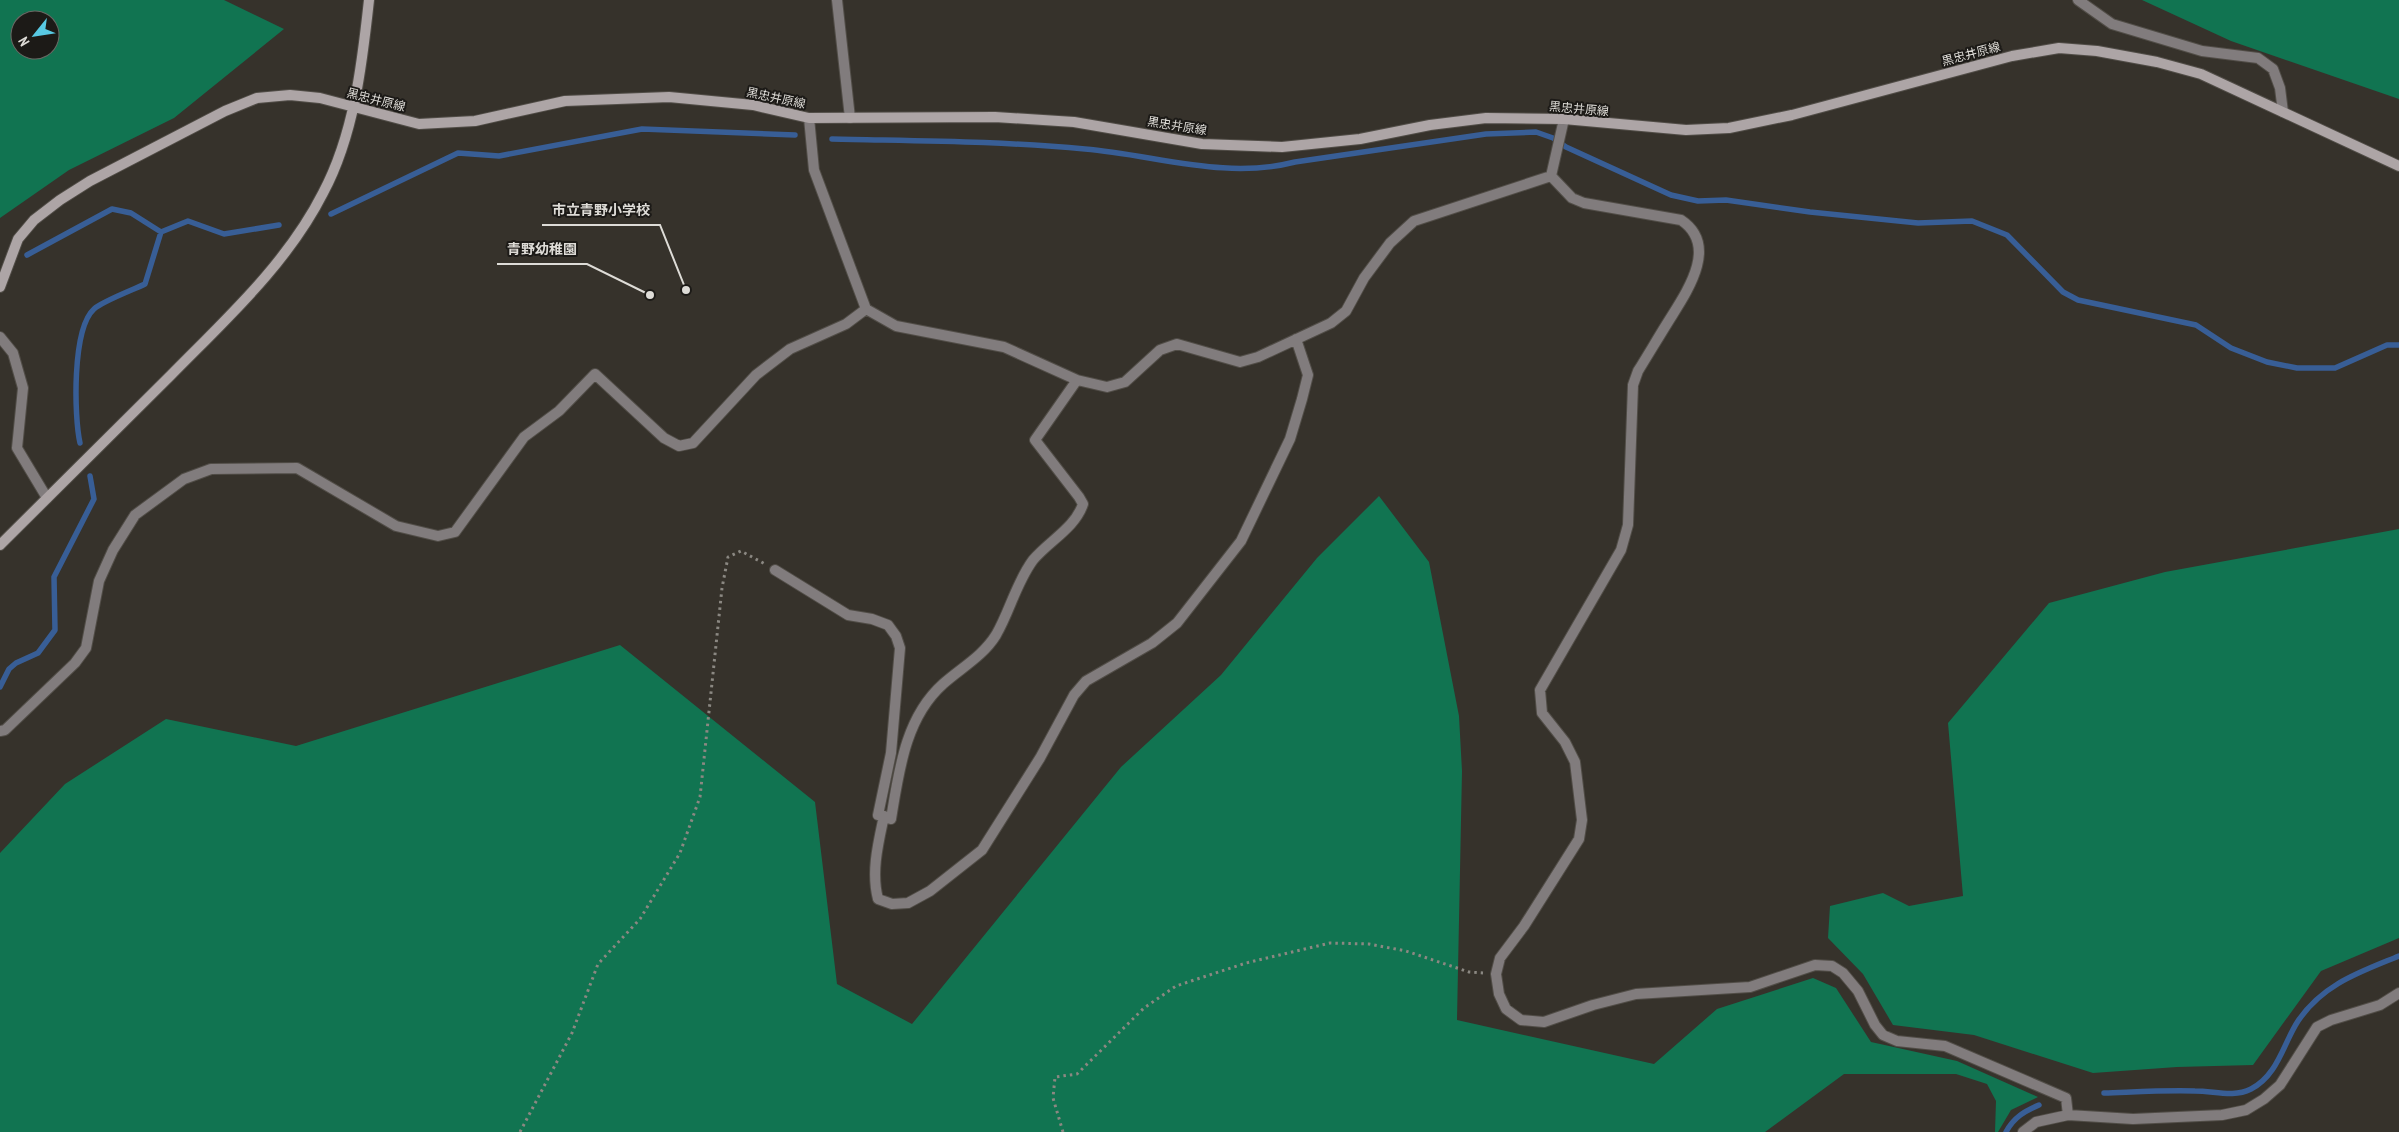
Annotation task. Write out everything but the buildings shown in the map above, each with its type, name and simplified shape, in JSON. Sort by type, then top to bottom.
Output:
[{"type":"main road","points":[[0,545],[237,308],[290,247],[324,193],[343,146],[362,63],[369,0]]},
{"type":"main road","name":"黒忠井原線","points":[[0,287],[18,239],[34,220],[60,200],[90,181],[225,111],[258,98],[290,96],[320,98],[352,108],[419,124],[475,120],[565,101],[668,97],[753,104],[809,118],[995,117],[1074,122],[1202,144],[1282,147],[1360,139],[1430,125],[1486,118],[1564,119],[1686,130],[1729,128],[1792,115],[2012,56],[2058,48],[2097,50],[2201,74],[2399,166]]},
{"type":"street","points":[[837,0],[850,118]]},
{"type":"street","points":[[2078,0],[2112,24],[2202,51],[2258,58],[2273,69],[2280,88],[2282,112]]},
{"type":"street","points":[[809,118],[814,170],[866,309],[896,326],[1004,347],[1077,380],[1107,387],[1125,382],[1160,350],[1177,344],[1240,362],[1258,357],[1331,323],[1346,311],[1364,278],[1390,243],[1414,221],[1551,176]]},
{"type":"street","points":[[1551,176],[1564,119]]},
{"type":"street","points":[[1551,176],[1572,198],[1584,203],[1681,220],[1690,226],[1694,233],[1698,242],[1699,253],[1693,282],[1638,371],[1632,385],[1628,526],[1620,550],[1540,690],[1542,713],[1565,742],[1575,762],[1582,820],[1579,839],[1524,926],[1500,958],[1496,974],[1499,994],[1506,1009],[1521,1020],[1544,1022],[1593,1005],[1636,994],[1750,987],[1815,965],[1832,966],[1843,973],[1858,991],[1875,1025],[1883,1035],[1897,1041],[1945,1046],[2066,1098],[2068,1115]]},
{"type":"street","points":[[0,731],[5,730],[75,663],[86,648],[99,581],[113,550],[135,515],[184,479],[211,468],[297,468],[396,526],[438,536],[455,532],[524,437],[559,411],[595,374],[664,438],[679,446],[693,443],[756,375],[790,349],[846,324],[866,309]]},
{"type":"street","points":[[0,337],[13,353],[23,388],[17,448],[47,498]]},
{"type":"street","points":[[884,816],[877,848],[875,885],[878,899],[892,904],[908,903],[930,891],[982,850],[1040,758],[1074,695],[1086,681],[1152,643],[1177,623],[1242,541],[1290,439],[1302,399],[1308,375],[1296,339]]},
{"type":"street","points":[[775,570],[848,616],[872,618],[888,625],[896,636],[900,648],[891,754],[878,815],[891,819],[901,763],[915,720],[926,702],[942,685],[978,657],[996,635],[1016,589],[1034,560],[1080,514],[1084,504],[1035,440],[1077,380]]},
{"type":"street","points":[[2022,1132],[2036,1122],[2068,1115],[2133,1119],[2222,1115],[2246,1110],[2264,1099],[2280,1085],[2317,1027],[2331,1020],[2380,1005],[2399,993]]},
{"type":"path","points":[[520,1132],[572,1033],[598,964],[640,919],[684,844],[700,797],[722,588],[728,557],[741,551],[775,570]]},
{"type":"path","points":[[1063,1132],[1053,1098],[1055,1077],[1077,1074],[1144,1008],[1176,986],[1246,963],[1330,943],[1369,944],[1406,951],[1468,972],[1496,974]]},
{"type":"green space","points":[[0,0],[224,0],[284,29],[174,118],[69,170],[0,218]]},
{"type":"green space","points":[[2142,0],[2399,0],[2399,99],[2231,41]]},
{"type":"green space","points":[[1379,496],[1429,562],[1459,716],[1462,771],[1457,1020],[1654,1064],[1717,1009],[1813,978],[1836,988],[1871,1042],[1957,1061],[2038,1097],[2011,1110],[1998,1132],[1995,1132],[1996,1101],[1987,1084],[1956,1074],[1844,1074],[1765,1132],[0,1132],[0,853],[65,784],[166,719],[296,746],[620,645],[815,802],[837,984],[912,1024],[1121,767],[1221,675],[1317,558]]},
{"type":"green space","points":[[2399,529],[2399,938],[2321,971],[2253,1065],[2177,1067],[2093,1073],[1974,1035],[1893,1025],[1863,974],[1828,938],[1830,906],[1883,893],[1909,906],[1963,896],[1948,723],[2049,603],[2165,572]]},
{"type":"waterway","points":[[331,214],[458,153],[499,156],[642,129],[795,135]]},
{"type":"waterway","points":[[832,139],[1053,146],[1112,152],[1190,164],[1243,168],[1269,167],[1486,134],[1536,132],[1553,138],[1566,147],[1671,195],[1698,201],[1726,200],[1810,212],[1918,223],[1972,221],[2007,235],[2063,292],[2078,300],[2196,325],[2231,348],[2267,362],[2297,368],[2335,368],[2387,345],[2399,345]]},
{"type":"waterway","points":[[27,255],[112,209],[131,213],[161,232],[188,221],[224,234],[279,225]]},
{"type":"waterway","points":[[80,443],[76,373],[78,353],[87,319],[98,306],[145,284],[161,232]]},
{"type":"waterway","points":[[0,687],[9,669],[16,663],[38,653],[55,630],[54,577],[94,499],[90,476]]},
{"type":"waterway","points":[[2104,1093],[2202,1091],[2231,1094],[2251,1089],[2268,1076],[2298,1021],[2319,997],[2356,974],[2399,956]]},
{"type":"waterway","points":[[2006,1132],[2020,1115],[2039,1105]]},
{"type":"place","name":"市立青野小学校","points":[[686,290]]},
{"type":"place","name":"青野幼稚園","points":[[650,295]]}]
